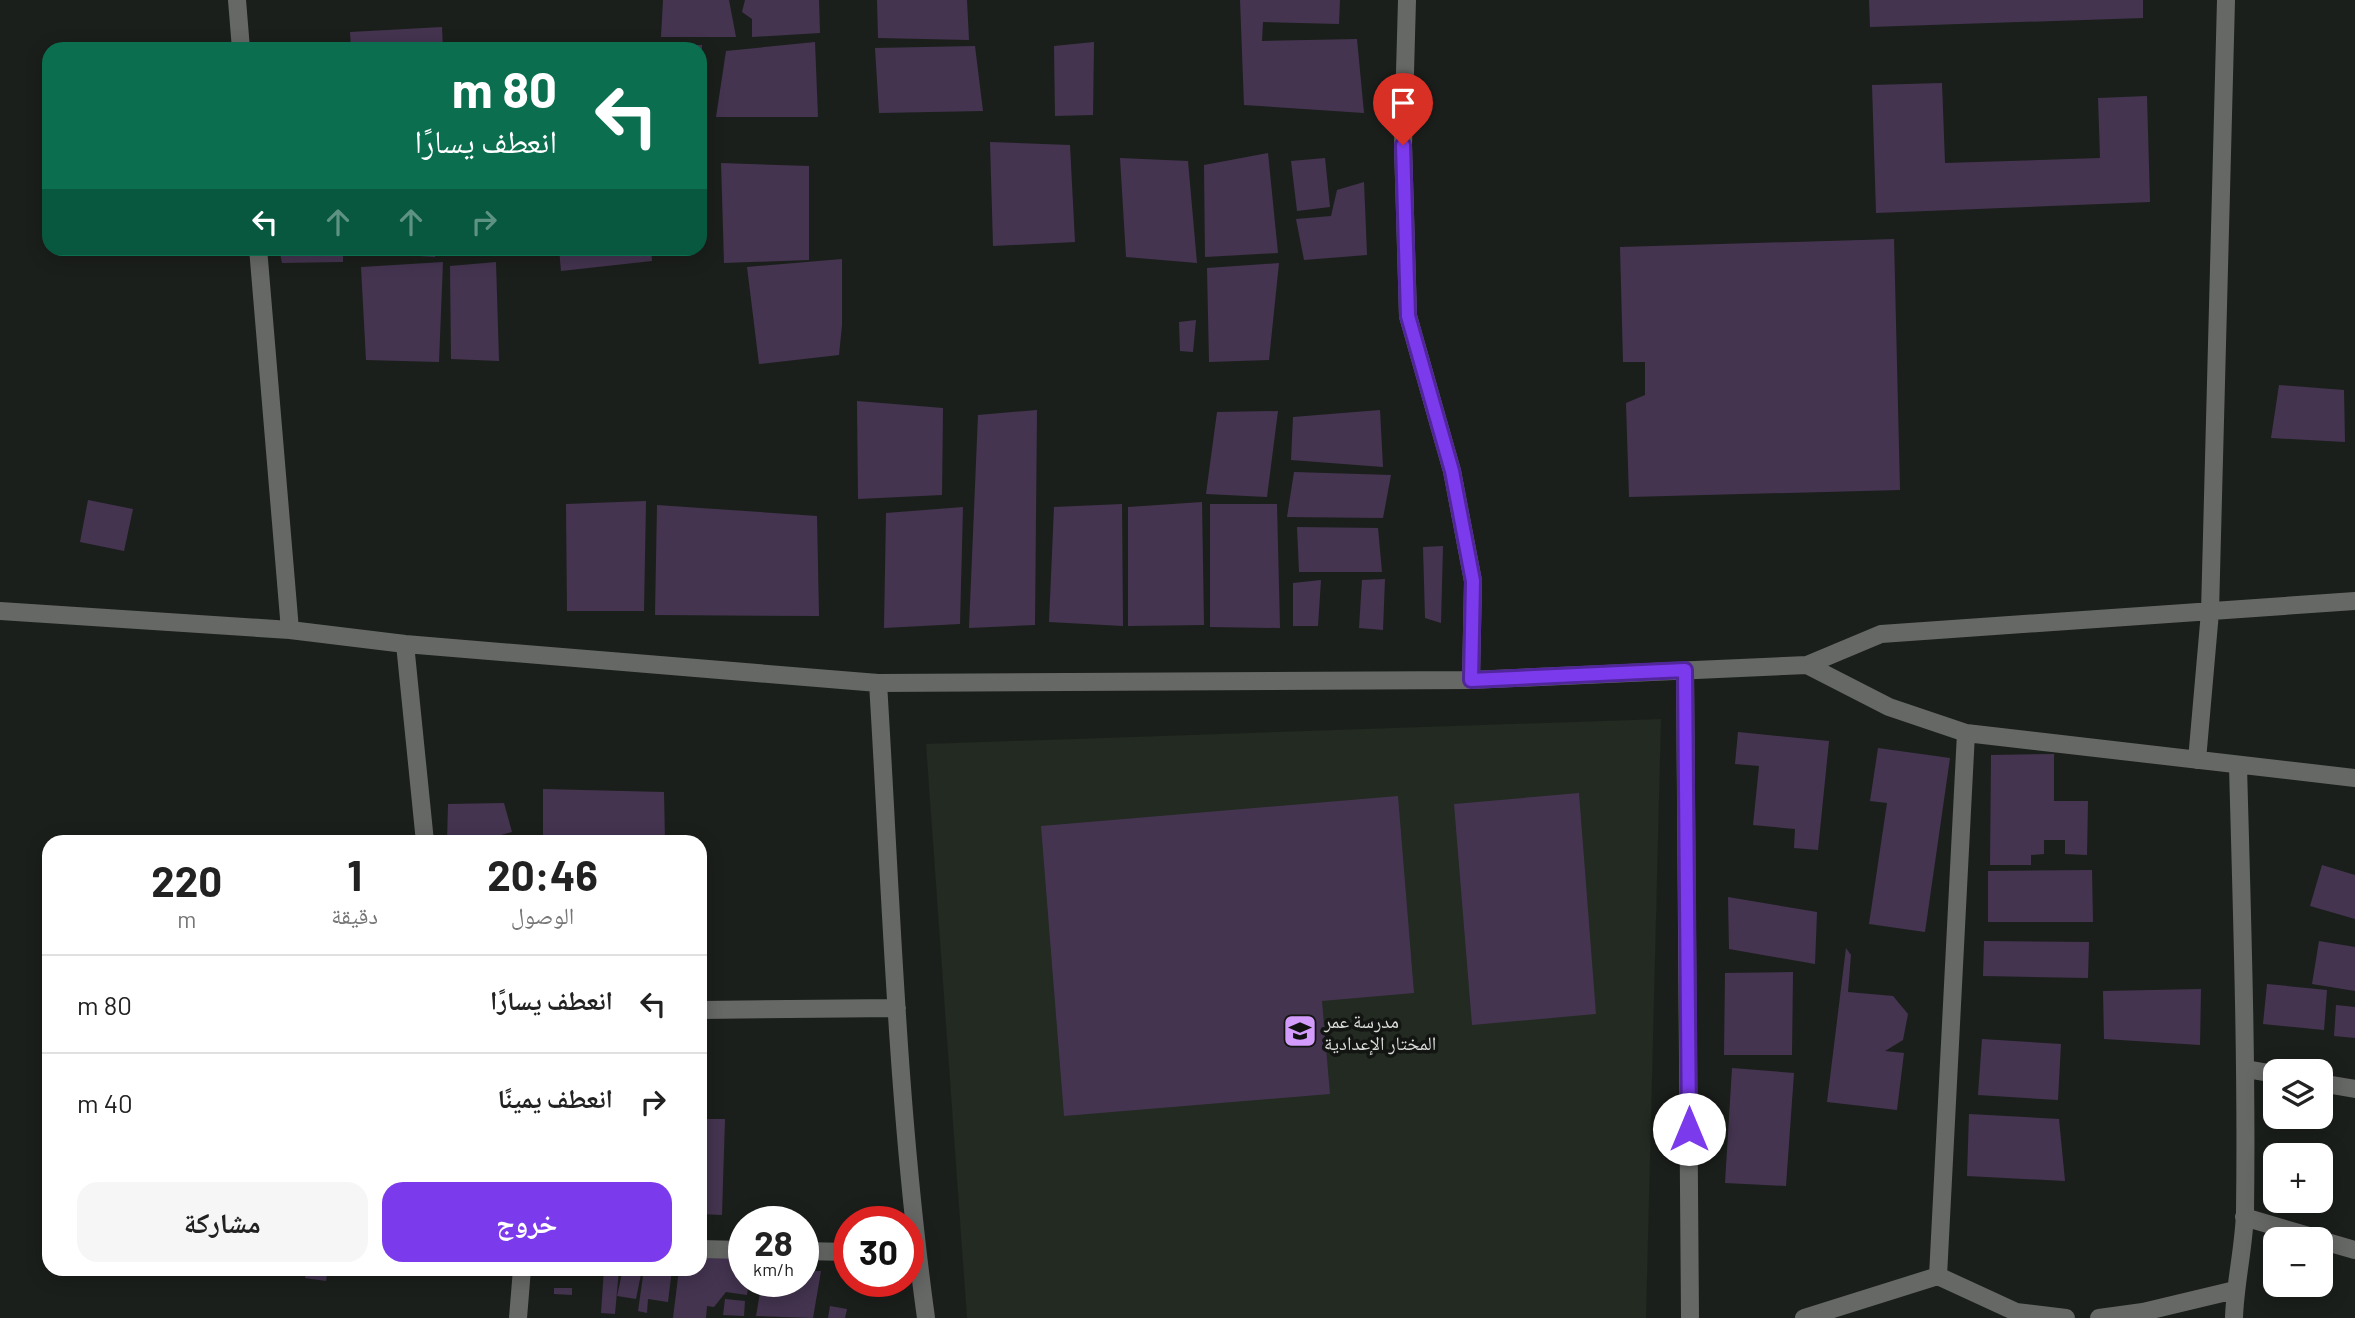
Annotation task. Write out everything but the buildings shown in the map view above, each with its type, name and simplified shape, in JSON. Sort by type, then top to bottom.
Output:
[{"type":"street","points":[[237,0],[240,42]]},
{"type":"street","points":[[1407,0],[1403,145],[1408,316],[1452,471],[1473,581],[1471,680]]},
{"type":"street","points":[[2197,760],[2210,612],[2226,0]]},
{"type":"street","points":[[259,256],[290,630]]},
{"type":"street","points":[[0,611],[290,630],[405,644],[878,683],[1471,680],[1807,664],[1881,634],[2355,601]]},
{"type":"street","points":[[405,644],[424,835]]},
{"type":"street","points":[[1807,664],[1889,707],[1966,733],[2355,778]]},
{"type":"street","points":[[1685,670],[1690,1318]]},
{"type":"street","points":[[878,683],[910,1206]]},
{"type":"street","points":[[1938,1276],[1966,733]]},
{"type":"street","points":[[2234,1318],[2245,1217],[2246,1069],[2238,766]]},
{"type":"street","points":[[707,1010],[897,1008]]},
{"type":"street","points":[[2246,1069],[2263,1072]]},
{"type":"street","points":[[2333,1085],[2355,1089]]},
{"type":"street","points":[[2245,1217],[2279,1227]]},
{"type":"street","points":[[2333,1243],[2355,1250]]},
{"type":"street","points":[[707,1249],[728,1250]]},
{"type":"street","points":[[518,1318],[521,1276]]},
{"type":"street","points":[[1804,1318],[1938,1276],[2015,1315],[2066,1318]]},
{"type":"street","points":[[2099,1318],[2143,1312],[2235,1290]]},
{"type":"street","points":[[922,1297],[926,1318]]},
{"type":"shaded area","name":"مدرسة عمر المختار الإعدادية","points":[[1661,719],[1646,1318],[967,1318],[926,744]]},
{"type":"place","name":"مدرسة عمر المختار الإعدادية","points":[[1300,1031]]},
{"type":"route","points":[[1403,145],[1408,316],[1452,471],[1473,581],[1471,680],[1685,670],[1689,1129]]}]
